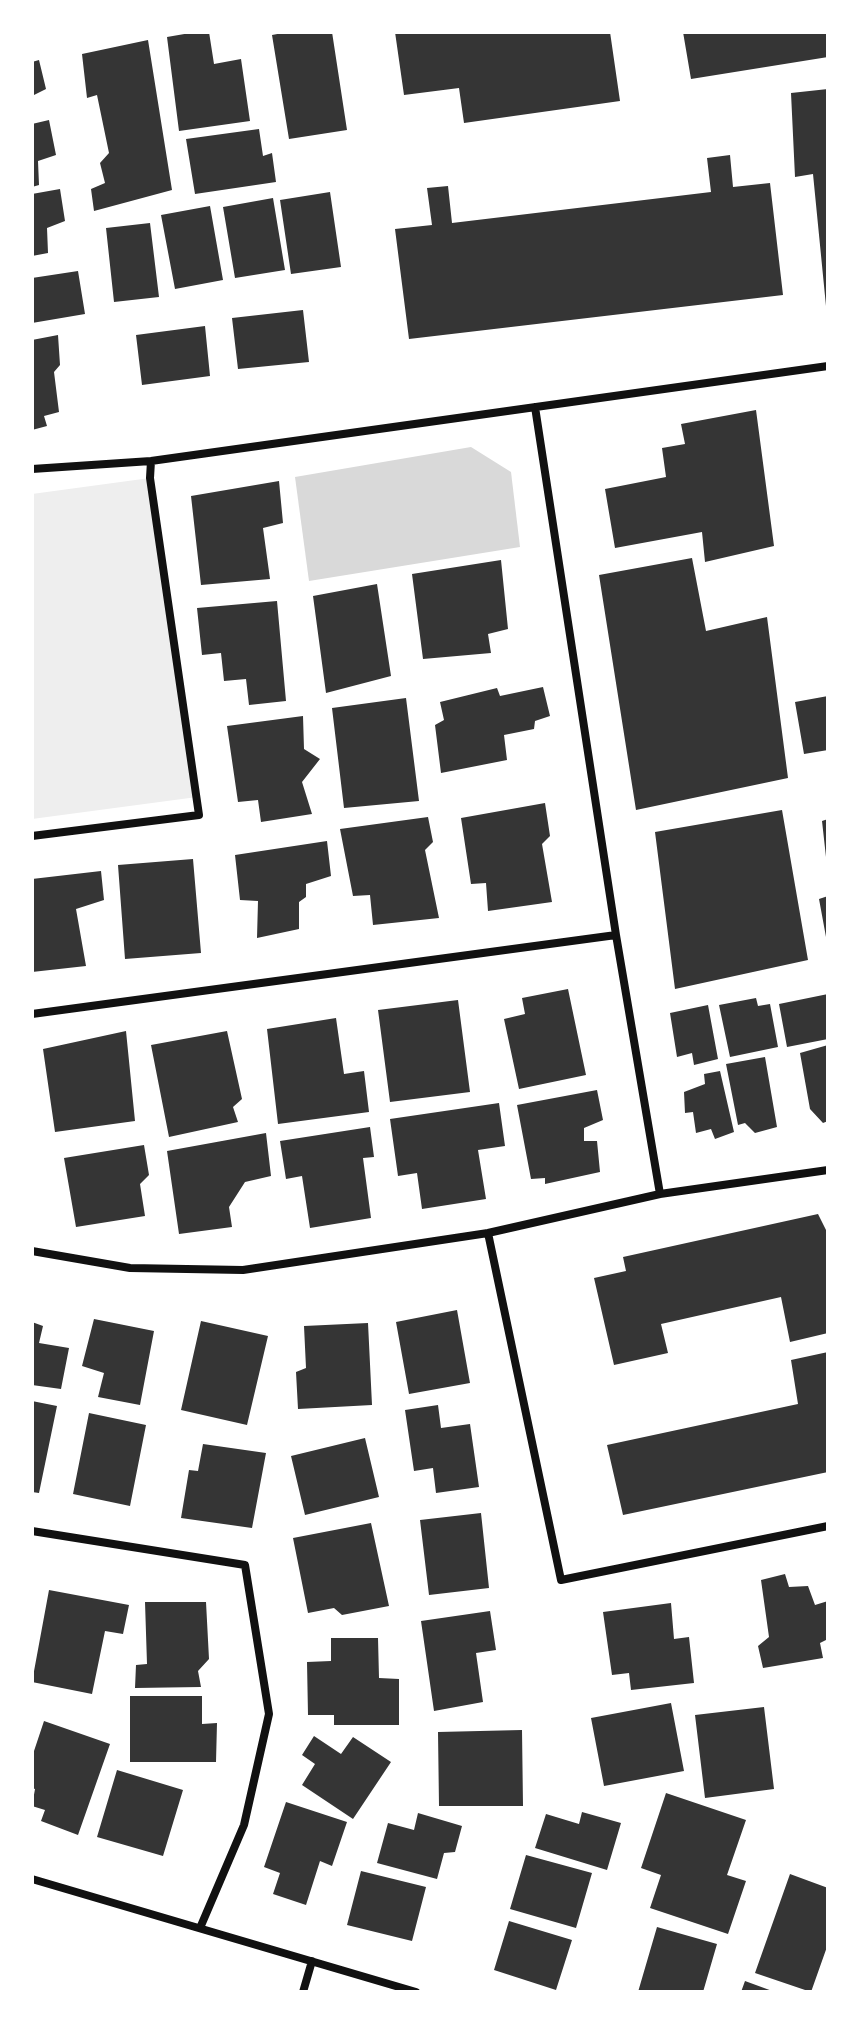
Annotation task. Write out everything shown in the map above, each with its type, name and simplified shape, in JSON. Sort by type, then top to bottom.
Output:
[{"type":"street","points":[[32,469],[151,461],[828,366]]},
{"type":"street","points":[[535,407],[616,935],[660,1194]]},
{"type":"street","points":[[32,836],[199,815],[150,478],[151,461]]},
{"type":"street","points":[[32,1014],[616,935]]},
{"type":"street","points":[[32,1251],[130,1268],[243,1270],[488,1233],[660,1194],[828,1170]]},
{"type":"street","points":[[488,1233],[561,1580],[828,1526]]},
{"type":"street","points":[[32,1531],[245,1565],[269,1714],[244,1825],[200,1928]]},
{"type":"street","points":[[32,1879],[416,1992]]},
{"type":"street","points":[[303,1992],[312,1961]]},
{"type":"shaded area","points":[[471,447],[511,472],[520,547],[309,581],[295,477]]},
{"type":"shaded area","points":[[150,478],[197,797],[32,819],[32,494]]},
{"type":"building","points":[[209,32],[214,64],[241,59],[250,121],[179,131],[167,37]]},
{"type":"building","points":[[332,32],[347,130],[289,139],[272,35]]},
{"type":"building","points":[[395,32],[610,32],[620,101],[464,123],[459,88],[404,95]]},
{"type":"building","points":[[683,32],[828,32],[828,57],[691,79]]},
{"type":"building","points":[[148,40],[172,190],[94,211],[91,189],[105,183],[100,163],[109,153],[97,95],[87,98],[82,54]]},
{"type":"building","points":[[39,60],[46,89],[32,96],[32,62]]},
{"type":"building","points":[[828,89],[826,306],[813,174],[795,177],[791,93]]},
{"type":"building","points":[[49,120],[56,155],[38,161],[39,185],[32,187],[32,124]]},
{"type":"building","points":[[259,129],[263,156],[272,153],[276,182],[195,194],[186,139]]},
{"type":"building","points":[[730,155],[733,187],[770,183],[783,295],[409,339],[395,229],[432,225],[427,188],[448,186],[452,223],[711,192],[707,158]]},
{"type":"building","points":[[60,189],[65,221],[47,228],[48,253],[32,256],[32,194]]},
{"type":"building","points":[[330,192],[341,267],[291,274],[280,200]]},
{"type":"building","points":[[273,198],[285,270],[235,278],[223,207]]},
{"type":"building","points":[[210,206],[223,280],[175,289],[161,215]]},
{"type":"building","points":[[150,223],[159,297],[114,302],[106,228]]},
{"type":"building","points":[[78,271],[85,314],[32,323],[32,278]]},
{"type":"building","points":[[303,310],[309,362],[238,369],[232,318]]},
{"type":"building","points":[[205,326],[210,376],[142,385],[136,335]]},
{"type":"building","points":[[58,335],[60,365],[54,372],[59,412],[44,416],[47,426],[32,430],[32,340]]},
{"type":"building","points":[[756,410],[774,546],[705,562],[702,532],[615,548],[605,489],[666,477],[662,448],[685,444],[681,424]]},
{"type":"building","points":[[279,481],[283,523],[263,528],[270,579],[201,585],[191,496]]},
{"type":"building","points":[[692,558],[706,631],[767,617],[788,778],[636,810],[599,575]]},
{"type":"building","points":[[501,560],[508,629],[488,634],[491,653],[423,659],[412,574]]},
{"type":"building","points":[[377,584],[391,676],[326,693],[313,596]]},
{"type":"building","points":[[277,601],[286,701],[249,705],[246,679],[224,681],[221,653],[202,655],[197,608]]},
{"type":"building","points":[[543,687],[550,716],[535,721],[534,729],[504,735],[507,760],[441,773],[435,725],[444,720],[440,702],[497,688],[500,696]]},
{"type":"building","points":[[828,696],[828,750],[804,754],[795,702]]},
{"type":"building","points":[[406,698],[419,801],[344,808],[332,708]]},
{"type":"building","points":[[303,716],[304,749],[320,759],[302,782],[312,814],[261,822],[258,800],[238,802],[227,726]]},
{"type":"building","points":[[545,803],[550,836],[542,844],[552,902],[488,911],[486,883],[471,884],[461,818]]},
{"type":"building","points":[[782,810],[808,960],[675,989],[655,832]]},
{"type":"building","points":[[428,817],[433,842],[425,850],[439,918],[373,925],[370,895],[353,896],[340,829]]},
{"type":"building","points":[[828,819],[828,857],[826,857],[822,821]]},
{"type":"building","points":[[327,841],[331,876],[306,884],[306,897],[299,902],[299,929],[257,938],[258,901],[240,900],[235,855]]},
{"type":"building","points":[[193,859],[201,953],[125,959],[118,865]]},
{"type":"building","points":[[101,871],[104,900],[76,909],[86,966],[32,972],[32,879]]},
{"type":"building","points":[[828,896],[828,937],[826,937],[819,899]]},
{"type":"building","points":[[568,989],[586,1075],[519,1089],[504,1019],[525,1014],[522,998]]},
{"type":"building","points":[[828,994],[828,1039],[787,1047],[779,1004]]},
{"type":"building","points":[[756,998],[758,1006],[770,1004],[778,1047],[730,1057],[719,1005]]},
{"type":"building","points":[[458,1000],[470,1092],[390,1102],[378,1010]]},
{"type":"building","points":[[708,1005],[718,1059],[694,1065],[692,1053],[677,1057],[670,1013]]},
{"type":"building","points":[[336,1018],[344,1074],[364,1071],[369,1112],[278,1124],[267,1029]]},
{"type":"building","points":[[126,1031],[135,1121],[55,1132],[43,1049]]},
{"type":"building","points":[[227,1031],[242,1099],[233,1107],[238,1122],[169,1137],[151,1045]]},
{"type":"building","points":[[828,1045],[828,1121],[823,1123],[810,1109],[800,1053]]},
{"type":"building","points":[[765,1057],[777,1127],[755,1133],[745,1123],[738,1125],[726,1064]]},
{"type":"building","points":[[720,1071],[734,1132],[715,1139],[711,1129],[696,1133],[693,1112],[685,1113],[684,1092],[705,1084],[704,1074]]},
{"type":"building","points":[[597,1090],[603,1120],[584,1128],[584,1141],[597,1141],[600,1172],[545,1184],[545,1178],[531,1179],[517,1105]]},
{"type":"building","points":[[499,1103],[505,1146],[478,1150],[486,1199],[422,1209],[417,1173],[398,1176],[390,1119]]},
{"type":"building","points":[[370,1127],[374,1157],[363,1158],[371,1218],[310,1228],[302,1176],[286,1179],[280,1141]]},
{"type":"building","points":[[266,1133],[271,1176],[245,1182],[229,1207],[232,1227],[179,1234],[167,1151]]},
{"type":"building","points":[[144,1145],[149,1175],[140,1184],[145,1216],[76,1227],[64,1158]]},
{"type":"building","points":[[818,1214],[828,1234],[828,1333],[790,1342],[781,1297],[661,1324],[668,1353],[614,1365],[594,1278],[626,1271],[623,1257]]},
{"type":"building","points":[[457,1310],[470,1383],[409,1394],[396,1322]]},
{"type":"building","points":[[94,1319],[154,1331],[140,1405],[98,1397],[104,1373],[82,1366]]},
{"type":"building","points":[[201,1321],[268,1336],[247,1425],[181,1410]]},
{"type":"building","points":[[32,1322],[43,1326],[39,1343],[69,1348],[61,1389],[32,1385]]},
{"type":"building","points":[[368,1323],[372,1405],[298,1409],[296,1372],[306,1368],[304,1326]]},
{"type":"building","points":[[828,1352],[828,1472],[623,1515],[607,1445],[798,1404],[791,1360]]},
{"type":"building","points":[[32,1401],[57,1406],[39,1493],[32,1492]]},
{"type":"building","points":[[438,1405],[441,1428],[470,1424],[479,1487],[436,1493],[433,1468],[414,1471],[405,1410]]},
{"type":"building","points":[[89,1413],[146,1425],[130,1506],[73,1494]]},
{"type":"building","points":[[365,1438],[379,1497],[305,1515],[291,1456]]},
{"type":"building","points":[[203,1444],[266,1453],[252,1528],[181,1518],[189,1470],[198,1471]]},
{"type":"building","points":[[481,1513],[489,1588],[429,1595],[420,1520]]},
{"type":"building","points":[[371,1523],[389,1606],[342,1615],[334,1608],[308,1613],[293,1538]]},
{"type":"building","points":[[785,1574],[789,1587],[808,1586],[815,1605],[828,1601],[828,1639],[820,1643],[823,1658],[763,1668],[758,1646],[769,1637],[761,1580]]},
{"type":"building","points":[[49,1590],[129,1605],[123,1634],[105,1631],[92,1694],[32,1682]]},
{"type":"building","points":[[145,1602],[206,1602],[209,1659],[198,1671],[201,1687],[135,1688],[136,1665],[147,1664]]},
{"type":"building","points":[[671,1603],[674,1639],[689,1637],[694,1683],[631,1690],[629,1673],[612,1675],[603,1612]]},
{"type":"building","points":[[490,1611],[496,1650],[476,1653],[483,1702],[434,1711],[421,1621]]},
{"type":"building","points":[[331,1638],[378,1638],[379,1678],[399,1679],[399,1725],[334,1725],[334,1715],[308,1715],[307,1662],[331,1661]]},
{"type":"building","points":[[130,1696],[202,1696],[202,1724],[217,1723],[216,1762],[130,1762]]},
{"type":"building","points":[[671,1703],[684,1771],[604,1786],[591,1718]]},
{"type":"building","points":[[764,1707],[774,1789],[705,1798],[695,1715]]},
{"type":"building","points":[[44,1721],[110,1744],[78,1835],[41,1821],[45,1810],[32,1806],[35,1789],[32,1788],[32,1757]]},
{"type":"building","points":[[522,1730],[523,1806],[439,1806],[438,1732]]},
{"type":"building","points":[[314,1736],[341,1754],[353,1737],[391,1762],[353,1819],[302,1785],[315,1764],[302,1755]]},
{"type":"building","points":[[117,1770],[183,1790],[163,1856],[97,1837]]},
{"type":"building","points":[[666,1793],[746,1820],[727,1875],[746,1881],[728,1934],[650,1908],[661,1875],[641,1868]]},
{"type":"building","points":[[286,1802],[347,1822],[332,1866],[320,1861],[306,1905],[273,1894],[280,1873],[264,1867]]},
{"type":"building","points":[[582,1812],[621,1823],[607,1870],[535,1848],[546,1814],[579,1824]]},
{"type":"building","points":[[418,1813],[462,1826],[455,1852],[444,1853],[437,1879],[377,1863],[388,1823],[414,1830]]},
{"type":"building","points":[[526,1855],[592,1873],[576,1928],[510,1909]]},
{"type":"building","points":[[361,1871],[426,1887],[412,1941],[347,1925]]},
{"type":"building","points":[[790,1874],[828,1888],[828,1944],[811,1992],[755,1973]]},
{"type":"building","points":[[509,1921],[572,1940],[556,1990],[494,1970]]},
{"type":"building","points":[[657,1927],[717,1944],[703,1992],[638,1992]]},
{"type":"building","points":[[745,1981],[775,1992],[741,1992]]}]
